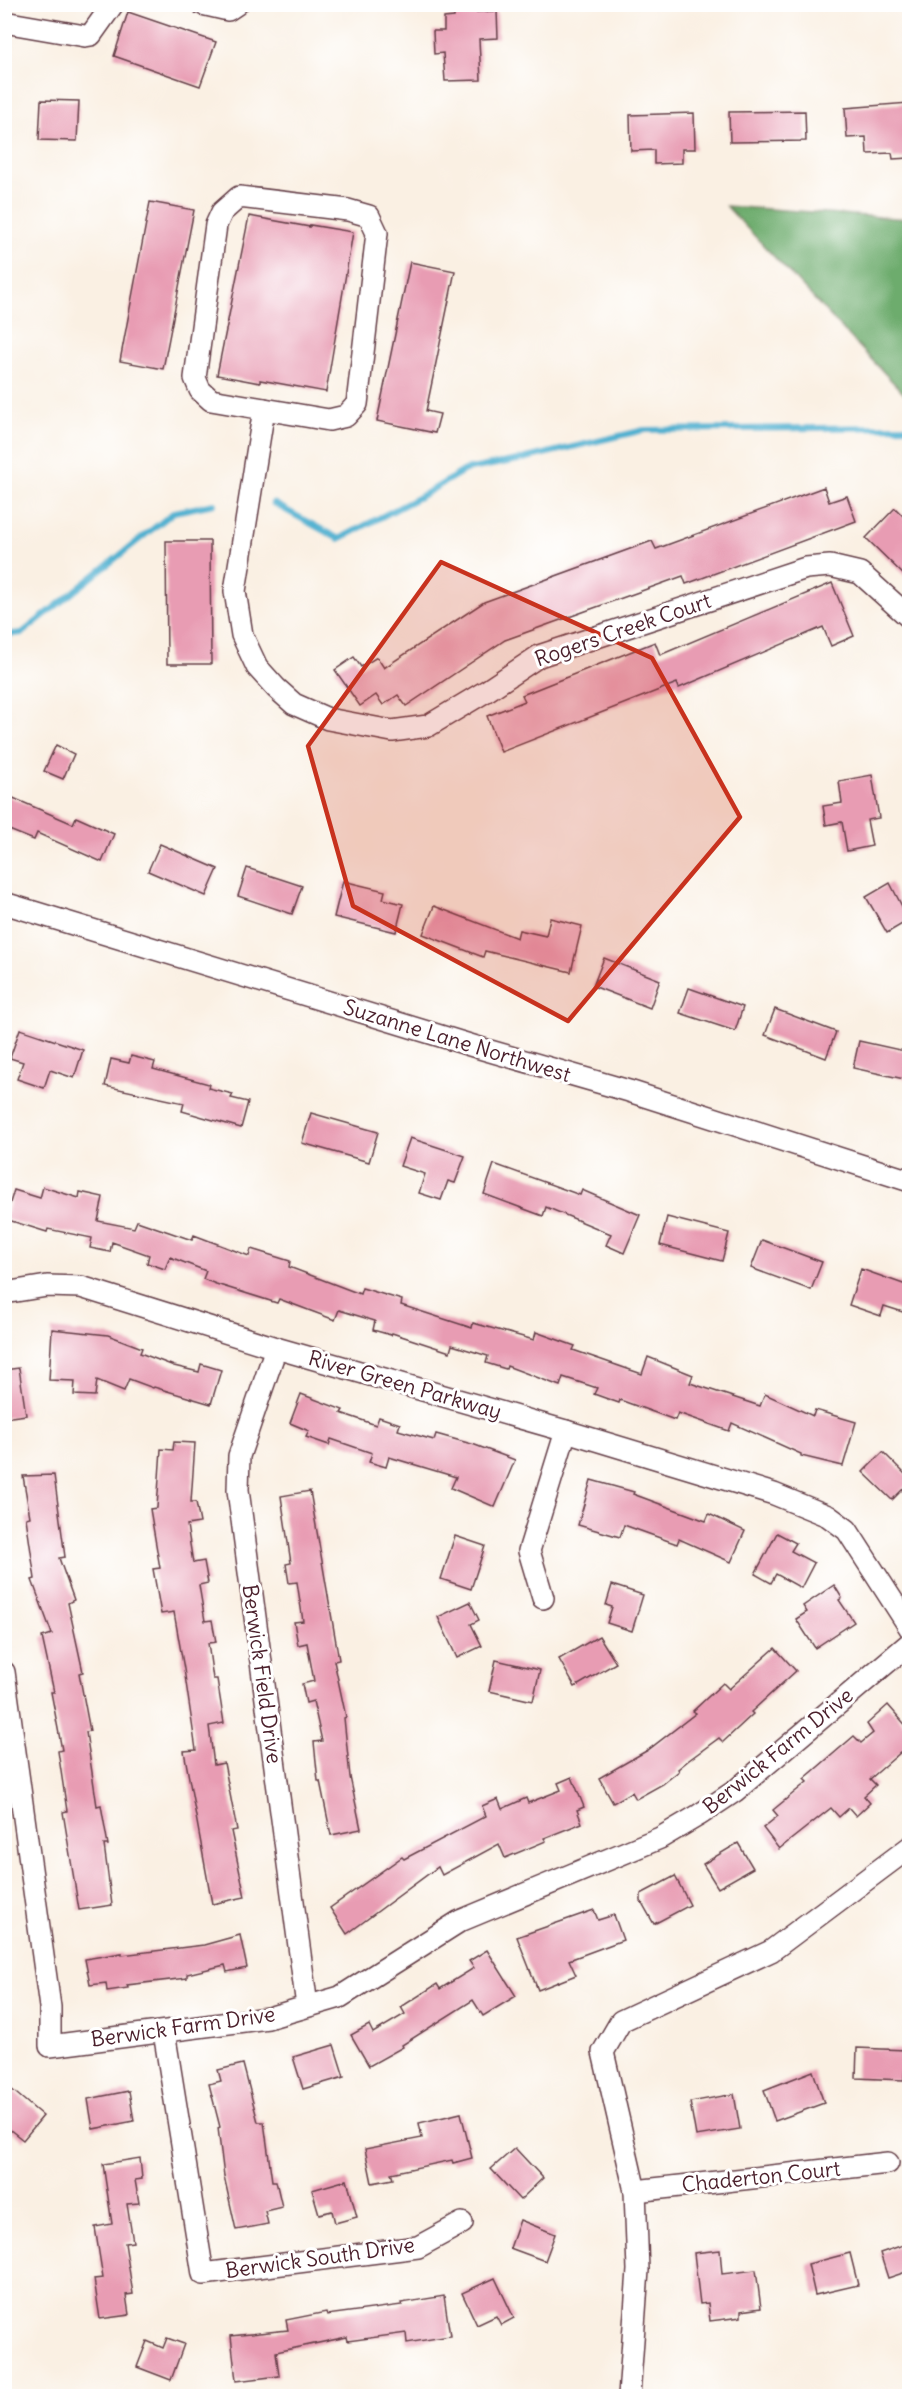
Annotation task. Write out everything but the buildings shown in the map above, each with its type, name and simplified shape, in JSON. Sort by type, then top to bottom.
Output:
[{"type":"street","points":[[4,22],[85,36],[91,35],[113,4]]},
{"type":"street","points":[[202,4],[228,10],[237,4]]},
{"type":"street","points":[[239,197],[348,210],[369,216],[377,233],[357,404],[346,416],[330,420],[264,409],[211,400],[200,390],[195,378],[216,225],[222,212],[239,197]]},
{"type":"street","name":"Rogers Creek Court","points":[[264,409],[235,591],[242,635],[257,667],[276,688],[294,704],[328,719],[392,731],[428,726],[488,690],[538,656],[806,568],[830,566],[860,573],[909,618]]},
{"type":"street","name":"Suzanne Lane Northwest","points":[[4,903],[483,1049],[629,1091],[909,1181]]},
{"type":"street","name":"River Green Parkway","points":[[4,1293],[47,1286],[81,1287],[276,1348],[566,1431],[803,1505],[828,1516],[847,1530],[909,1628]]},
{"type":"street","name":"Berwick Field Drive","points":[[276,1348],[239,1456],[238,1490],[307,2006]]},
{"type":"street","points":[[543,1598],[529,1551],[566,1431]]},
{"type":"street","name":"Berwick Farm Drive","points":[[4,1672],[50,2007],[50,2046],[268,2018],[340,1997],[460,1921],[660,1838],[699,1815],[735,1791],[909,1643]]},
{"type":"street","points":[[629,2397],[638,2270],[635,2191],[603,2052],[621,2021],[771,1951],[909,1847]]},
{"type":"street","name":"Berwick South Drive","points":[[164,2032],[203,2274],[418,2247],[462,2223]]},
{"type":"street","name":"Chaderton Court","points":[[635,2191],[888,2163]]},
{"type":"highlighted area","points":[[441,562],[652,658],[740,817],[568,1021],[353,906],[308,746]]},
{"type":"green space","points":[[726,206],[909,219],[909,399]]},
{"type":"waterway","points":[[273,503],[339,539],[425,494],[465,470],[644,430],[910,427]]},
{"type":"waterway","points":[[4,635],[22,633],[174,512],[214,504]]}]
